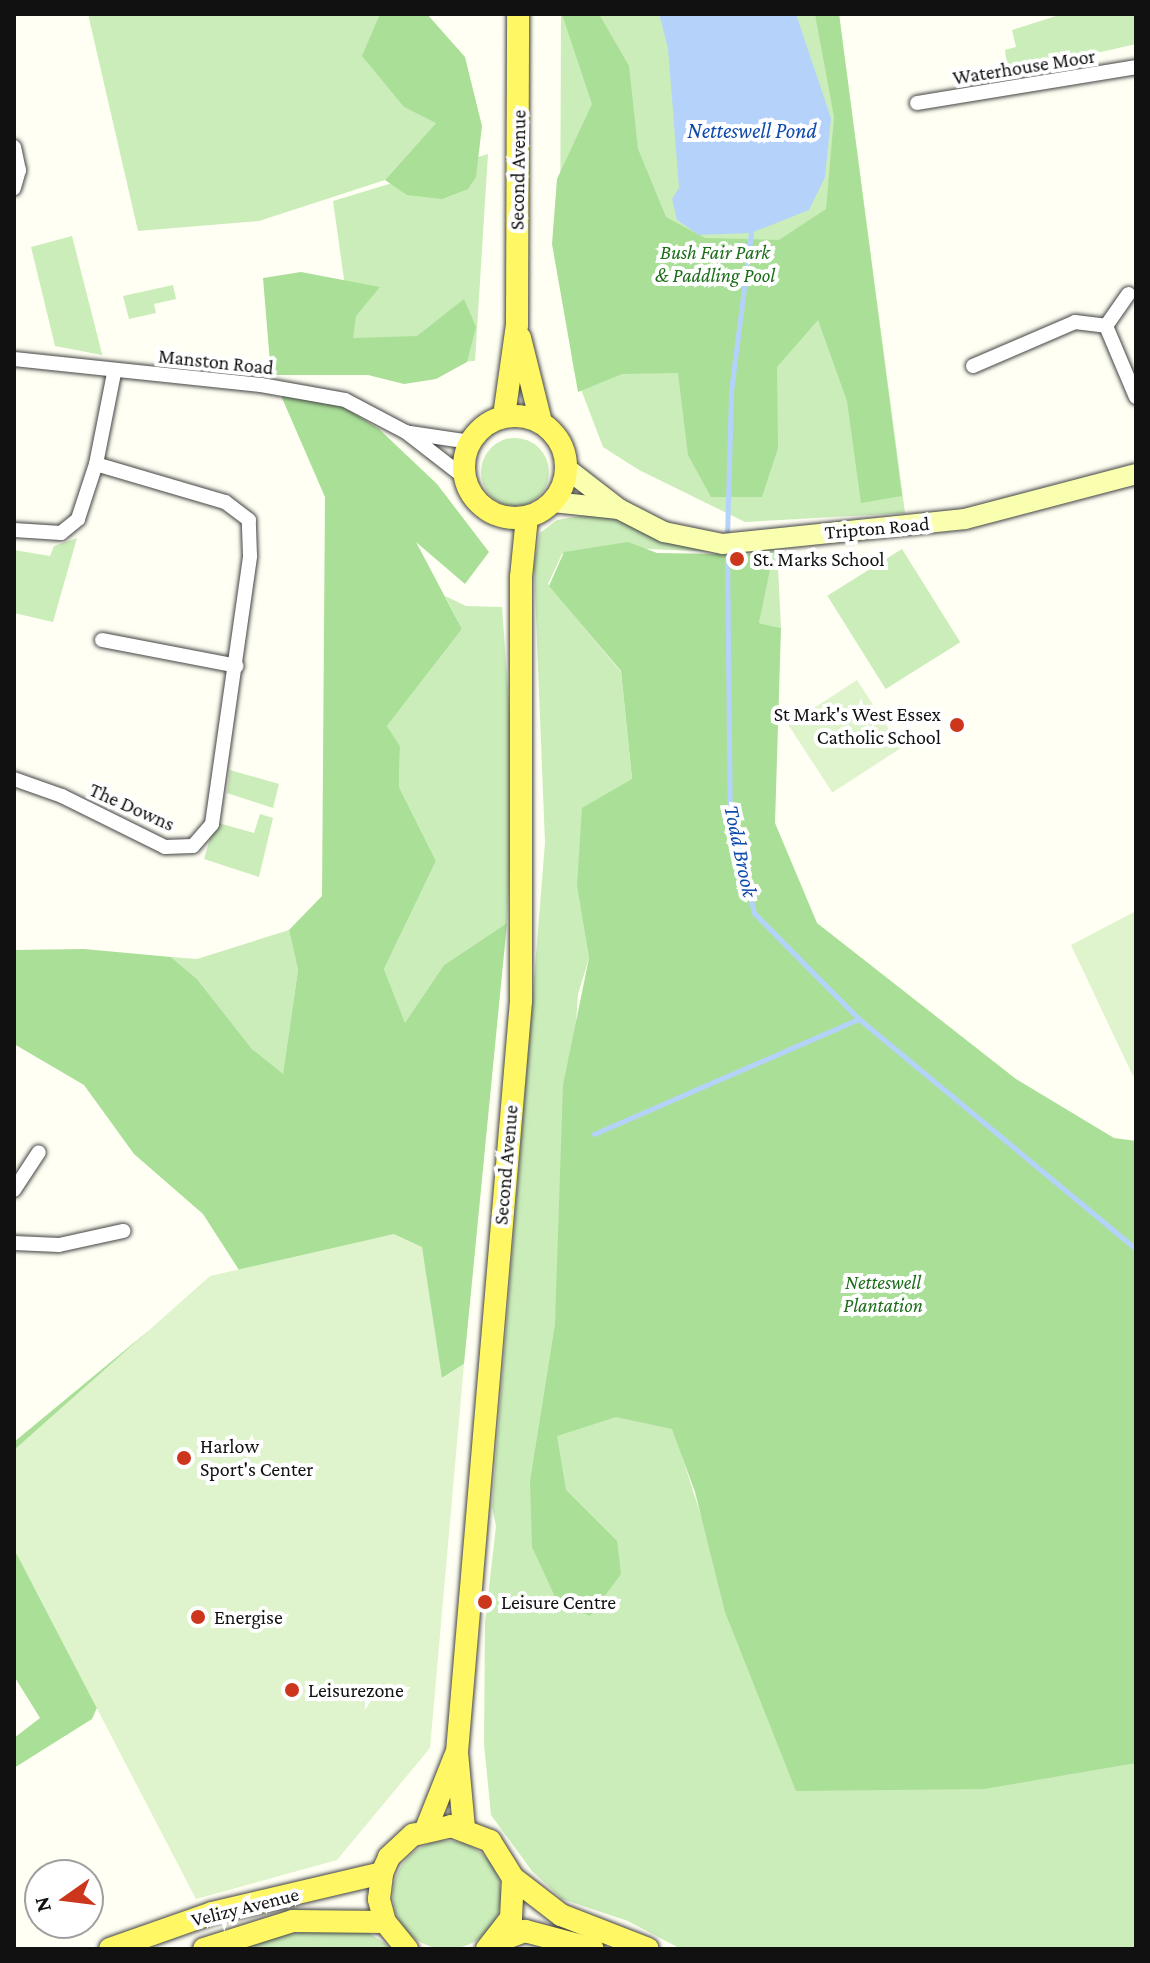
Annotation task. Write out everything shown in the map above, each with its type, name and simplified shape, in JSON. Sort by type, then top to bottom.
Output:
[{"type":"main road","name":"Second Avenue","points":[[504,416],[517,325],[518,14]]},
{"type":"main road","name":"Second Avenue","points":[[517,325],[541,422]]},
{"type":"main road","points":[[504,416],[541,422],[560,441],[566,468],[553,502],[527,517],[501,517],[477,502],[464,477],[470,442],[479,430],[504,416]]},
{"type":"main road","name":"Second Avenue","points":[[501,517],[521,577]]},
{"type":"main road","name":"Second Avenue","points":[[464,1828],[457,1752],[521,1001],[521,577],[527,517]]},
{"type":"main road","name":"Second Avenue","points":[[426,1829],[457,1752]]},
{"type":"main road","points":[[407,1949],[385,1922],[379,1899],[382,1873],[401,1844],[426,1829],[464,1828],[490,1841],[513,1878],[561,1915],[648,1949]]},
{"type":"main road","name":"Velizy Avenue","points":[[110,1949],[212,1913],[382,1873]]},
{"type":"main road","points":[[492,1946],[511,1918],[513,1878]]},
{"type":"main road","name":"Velizy Avenue","points":[[204,1949],[293,1921],[385,1922]]},
{"type":"main road","points":[[492,1946],[525,1931],[593,1949]]},
{"type":"street","name":"Waterhouse Moor","points":[[917,103],[1136,67]]},
{"type":"street","points":[[14,147],[19,170],[14,188]]},
{"type":"street","points":[[1106,326],[1128,294]]},
{"type":"street","points":[[973,366],[1075,322],[1106,326]]},
{"type":"street","points":[[1106,326],[1136,397]]},
{"type":"street","name":"Manston Road","points":[[14,359],[114,373],[261,385],[345,400],[406,432],[464,477]]},
{"type":"street","points":[[14,530],[61,533],[78,519],[96,464],[114,373]]},
{"type":"street","name":"Manston Road","points":[[406,432],[470,442]]},
{"type":"street","name":"The Downs","points":[[14,779],[62,796],[165,847],[193,846],[212,824],[237,666],[250,556],[249,520],[225,502],[96,464]]},
{"type":"street","name":"Tripton Road","points":[[566,468],[619,509],[664,532],[723,544],[965,519],[1136,474]]},
{"type":"street","name":"Tripton Road","points":[[553,502],[619,509]]},
{"type":"street","points":[[102,640],[237,666]]},
{"type":"street","points":[[14,1190],[39,1152]]},
{"type":"street","points":[[14,1243],[59,1245],[123,1231]]},
{"type":"green space","points":[[88,14],[381,14],[404,107],[437,122],[385,180],[259,221],[138,231]]},
{"type":"green space","points":[[380,14],[427,14],[465,57],[482,126],[476,177],[468,189],[442,199],[407,195],[385,180],[436,123],[404,107],[362,56]]},
{"type":"green space","name":"Bush Fair Park & Paddling Pool","points":[[561,14],[839,14],[905,513],[745,522],[639,470],[603,447],[574,371],[560,273]]},
{"type":"green space","points":[[562,14],[599,14],[629,66],[638,149],[666,217],[705,238],[779,240],[826,209],[834,117],[815,14],[839,14],[902,496],[861,503],[847,401],[818,320],[777,367],[778,448],[762,497],[711,497],[688,455],[678,373],[622,374],[578,392],[552,244],[557,179],[592,104]]},
{"type":"green space","points":[[1062,14],[1136,14],[1136,44],[1008,73],[1005,50],[1016,47],[1012,30]]},
{"type":"green space","points":[[488,154],[475,361],[328,368],[349,315],[333,201]]},
{"type":"green space","points":[[72,236],[102,355],[55,346],[31,247]]},
{"type":"green space","points":[[301,272],[380,287],[356,316],[353,338],[417,336],[464,299],[476,327],[467,362],[436,379],[404,384],[368,375],[271,375],[263,278]]},
{"type":"green space","points":[[173,285],[176,299],[154,304],[156,313],[129,319],[123,296]]},
{"type":"green space","points":[[279,391],[339,404],[379,429],[437,484],[489,552],[465,584],[416,542],[462,629],[387,726],[400,746],[399,787],[436,861],[384,969],[405,1023],[444,965],[507,923],[464,1364],[442,1378],[301,1257],[239,1270],[203,1214],[134,1154],[84,1085],[14,1044],[14,950],[84,949],[171,957],[197,979],[252,1049],[283,1074],[298,970],[289,930],[322,896],[325,497]]},
{"type":"green space","points":[[515,438],[528,440],[539,448],[547,459],[547,485],[539,496],[528,504],[515,506],[502,504],[491,496],[483,485],[481,472],[483,459],[491,448],[502,440]]},
{"type":"green space","points":[[593,514],[664,532],[777,548],[781,628],[759,623],[772,554],[599,547],[562,554],[548,584],[621,672],[632,780],[577,887],[589,958],[578,994],[555,1323],[530,1480],[568,1499],[541,1439],[592,1404],[667,1409],[710,1544],[1136,1743],[1136,1949],[681,1949],[628,1921],[562,1899],[532,1871],[491,1815],[484,1744],[485,1623],[496,1526],[492,1507],[545,843],[534,566],[540,533],[557,520]]},
{"type":"green space","points":[[77,538],[53,622],[14,613],[14,550],[50,556],[54,546]]},
{"type":"green space","name":"Netteswell Plantation","points":[[628,542],[657,553],[773,555],[759,623],[781,628],[775,823],[817,923],[1016,1079],[1114,1138],[1136,1141],[1136,1763],[984,1789],[796,1791],[725,1612],[695,1492],[672,1429],[616,1417],[557,1436],[566,1490],[617,1541],[621,1574],[590,1616],[557,1601],[532,1547],[530,1480],[555,1323],[563,1085],[589,958],[577,887],[582,808],[632,779],[621,671],[549,586],[564,552]]},
{"type":"green space","points":[[902,549],[960,642],[886,689],[827,596]]},
{"type":"green space","points":[[445,596],[466,606],[502,607],[514,773],[507,923],[444,965],[405,1024],[384,969],[436,861],[399,787],[400,746],[387,726],[462,629]]},
{"type":"green space","points":[[857,680],[901,748],[832,793],[788,725]]},
{"type":"green space","points":[[230,770],[279,784],[273,808],[227,793]]},
{"type":"green space","points":[[260,814],[273,818],[259,877],[204,859],[215,822],[254,833]]},
{"type":"green space","points":[[1136,911],[1136,1075],[1133,1076],[1071,945]]},
{"type":"green space","points":[[289,930],[298,970],[283,1075],[252,1049],[197,979],[171,957],[197,959]]},
{"type":"green space","points":[[394,1234],[422,1247],[442,1378],[464,1364],[430,1748],[337,1860],[196,1899],[14,1549],[14,1450],[210,1276]]},
{"type":"green space","points":[[147,1332],[117,1662],[92,1719],[14,1768],[14,1738],[40,1718],[14,1676],[14,1442]]},
{"type":"green space","points":[[447,1841],[468,1845],[485,1857],[497,1874],[501,1895],[497,1916],[485,1933],[468,1945],[447,1949],[426,1945],[409,1933],[397,1916],[393,1895],[397,1874],[409,1857],[426,1845]]},
{"type":"green space","points":[[344,1928],[366,1931],[393,1949],[218,1949],[264,1936]]},
{"type":"water","name":"Netteswell Pond","points":[[659,14],[796,14],[831,118],[825,177],[809,210],[751,233],[699,235],[677,220],[672,199],[679,188],[668,48]]},
{"type":"waterway","name":"Todd Brook","points":[[727,538],[731,391],[751,233]]},
{"type":"waterway","name":"Todd Brook","points":[[727,548],[730,815],[754,913],[859,1019],[1136,1249]]},
{"type":"waterway","points":[[594,1134],[859,1019]]},
{"type":"place","name":"St. Marks School","points":[[737,559]]},
{"type":"place","name":"St Mark's West Essex Catholic School","points":[[957,725]]},
{"type":"place","name":"Harlow Sport's Center","points":[[184,1458]]},
{"type":"place","name":"Leisure Centre","points":[[485,1602]]},
{"type":"place","name":"Energise","points":[[198,1617]]},
{"type":"place","name":"Leisurezone","points":[[292,1690]]}]
